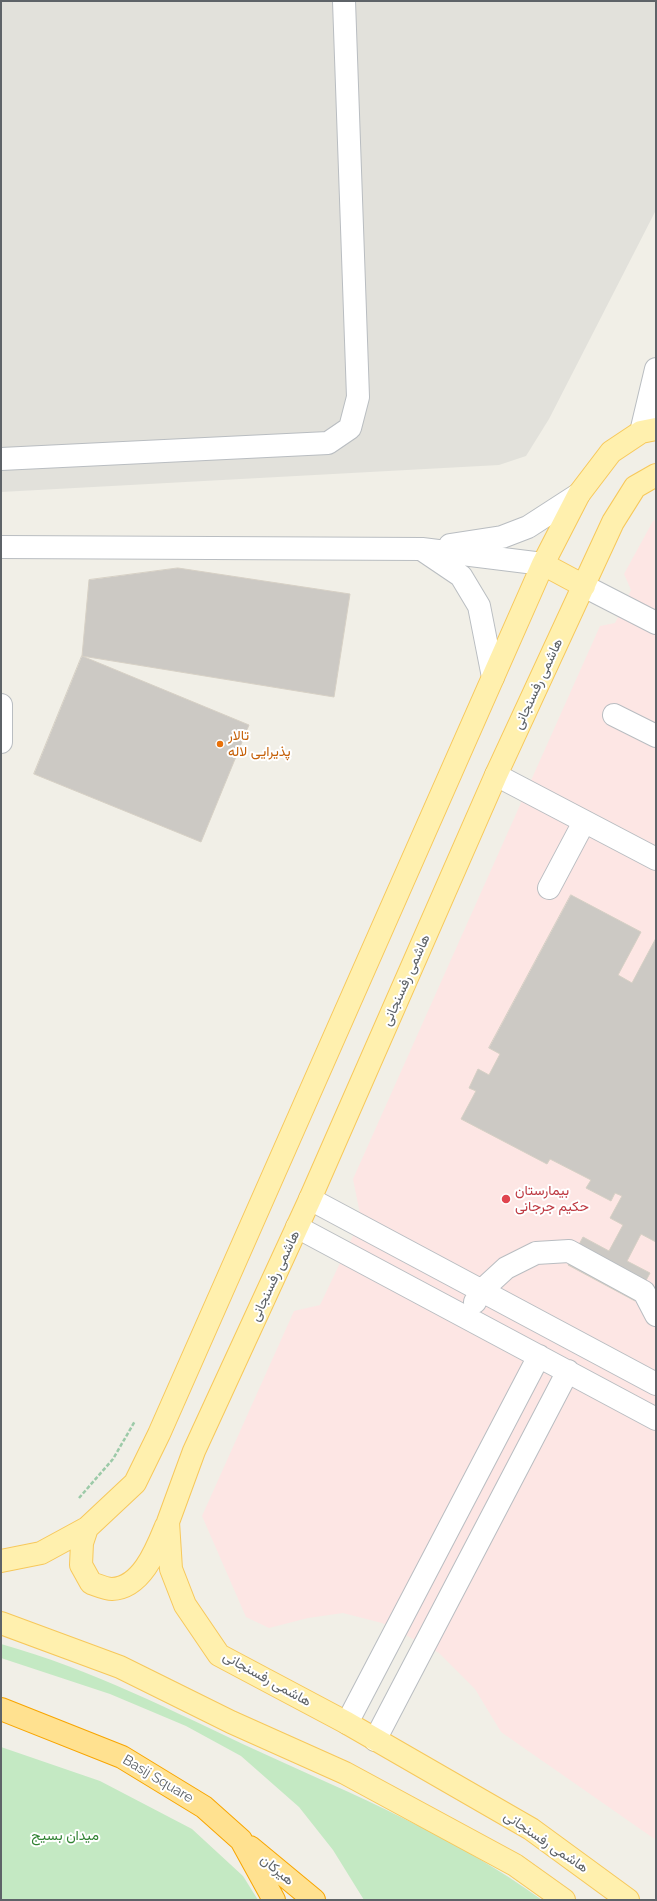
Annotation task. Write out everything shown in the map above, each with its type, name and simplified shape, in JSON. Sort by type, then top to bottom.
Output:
[{"type":"highway","name":"Basij Square","points":[[1,1708],[122,1757],[204,1807],[241,1840],[274,1900]]},
{"type":"highway","name":"هیرکان","points":[[241,1840],[314,1900]]},
{"type":"main road","points":[[1,1561],[41,1553],[87,1528],[136,1483],[543,564],[579,494],[611,452],[648,430]]},
{"type":"main road","name":"هاشمی رفسنجانی","points":[[628,1900],[531,1829],[347,1723],[219,1655],[184,1606],[170,1569],[168,1522],[194,1451],[310,1199],[496,775],[613,522],[634,487],[656,475]]},
{"type":"main road","points":[[543,564],[584,586]]},
{"type":"main road","points":[[87,1528],[82,1543],[81,1565],[91,1583],[112,1589],[134,1582],[154,1555],[168,1522]]},
{"type":"main road","points":[[1,1623],[120,1667],[231,1722],[345,1773],[515,1865],[564,1900]]},
{"type":"street","points":[[1,459],[328,443],[350,428],[358,398],[344,1]]},
{"type":"street","points":[[648,430],[656,369]]},
{"type":"street","points":[[422,549],[502,538],[528,527],[579,494]]},
{"type":"street","points":[[1,547],[422,549],[543,564]]},
{"type":"street","points":[[422,549],[461,576],[479,606],[492,677]]},
{"type":"street","points":[[584,586],[656,623]]},
{"type":"street","points":[[1,705],[1,742]]},
{"type":"street","points":[[614,715],[656,736]]},
{"type":"street","points":[[496,775],[656,859]]},
{"type":"street","points":[[549,888],[584,822]]},
{"type":"street","points":[[297,1227],[647,1414],[655,1377],[481,1291],[310,1199]]},
{"type":"street","points":[[466,1318],[481,1291],[506,1268],[536,1253],[569,1251],[644,1292],[656,1315]]},
{"type":"street","points":[[347,1723],[539,1356]]},
{"type":"street","points":[[375,1740],[568,1372]]},
{"type":"path","points":[[77,1501],[113,1459],[139,1414]]},
{"type":"shaded area","points":[[1,1],[656,1],[656,210],[549,419],[526,456],[499,465],[1,492]]},
{"type":"shaded area","name":"بیمارستان حکیم جرجانی","points":[[656,519],[656,1840],[501,1732],[475,1689],[439,1653],[425,1645],[382,1623],[343,1613],[308,1618],[269,1628],[246,1617],[202,1516],[294,1311],[320,1305],[361,1219],[353,1179],[600,626],[615,623],[631,590],[624,574],[653,521]]},
{"type":"green space","points":[[1,1644],[67,1666],[132,1692],[404,1818],[475,1856],[542,1900],[364,1900],[333,1850],[299,1807],[241,1756],[186,1726],[110,1694],[1,1658]]},
{"type":"green space","name":"میدان بسیج","points":[[1,1747],[100,1781],[192,1829],[243,1876],[258,1900],[1,1900]]},
{"type":"building","points":[[178,568],[350,594],[334,697],[82,656],[89,580]]},
{"type":"building","points":[[82,656],[249,725],[201,842],[34,774]]},
{"type":"building","points":[[571,895],[641,932],[618,975],[632,983],[656,938],[656,1242],[641,1234],[627,1261],[650,1273],[635,1301],[568,1265],[583,1237],[609,1251],[623,1225],[610,1218],[622,1196],[615,1193],[611,1201],[586,1188],[591,1180],[550,1159],[547,1164],[461,1119],[476,1091],[469,1088],[478,1069],[489,1075],[500,1054],[489,1048]]},
{"type":"place","name":"تالار پذیرایی لاله","points":[[220,744]]},
{"type":"place","name":"بیمارستان حکیم جرجانی","points":[[506,1199]]}]
